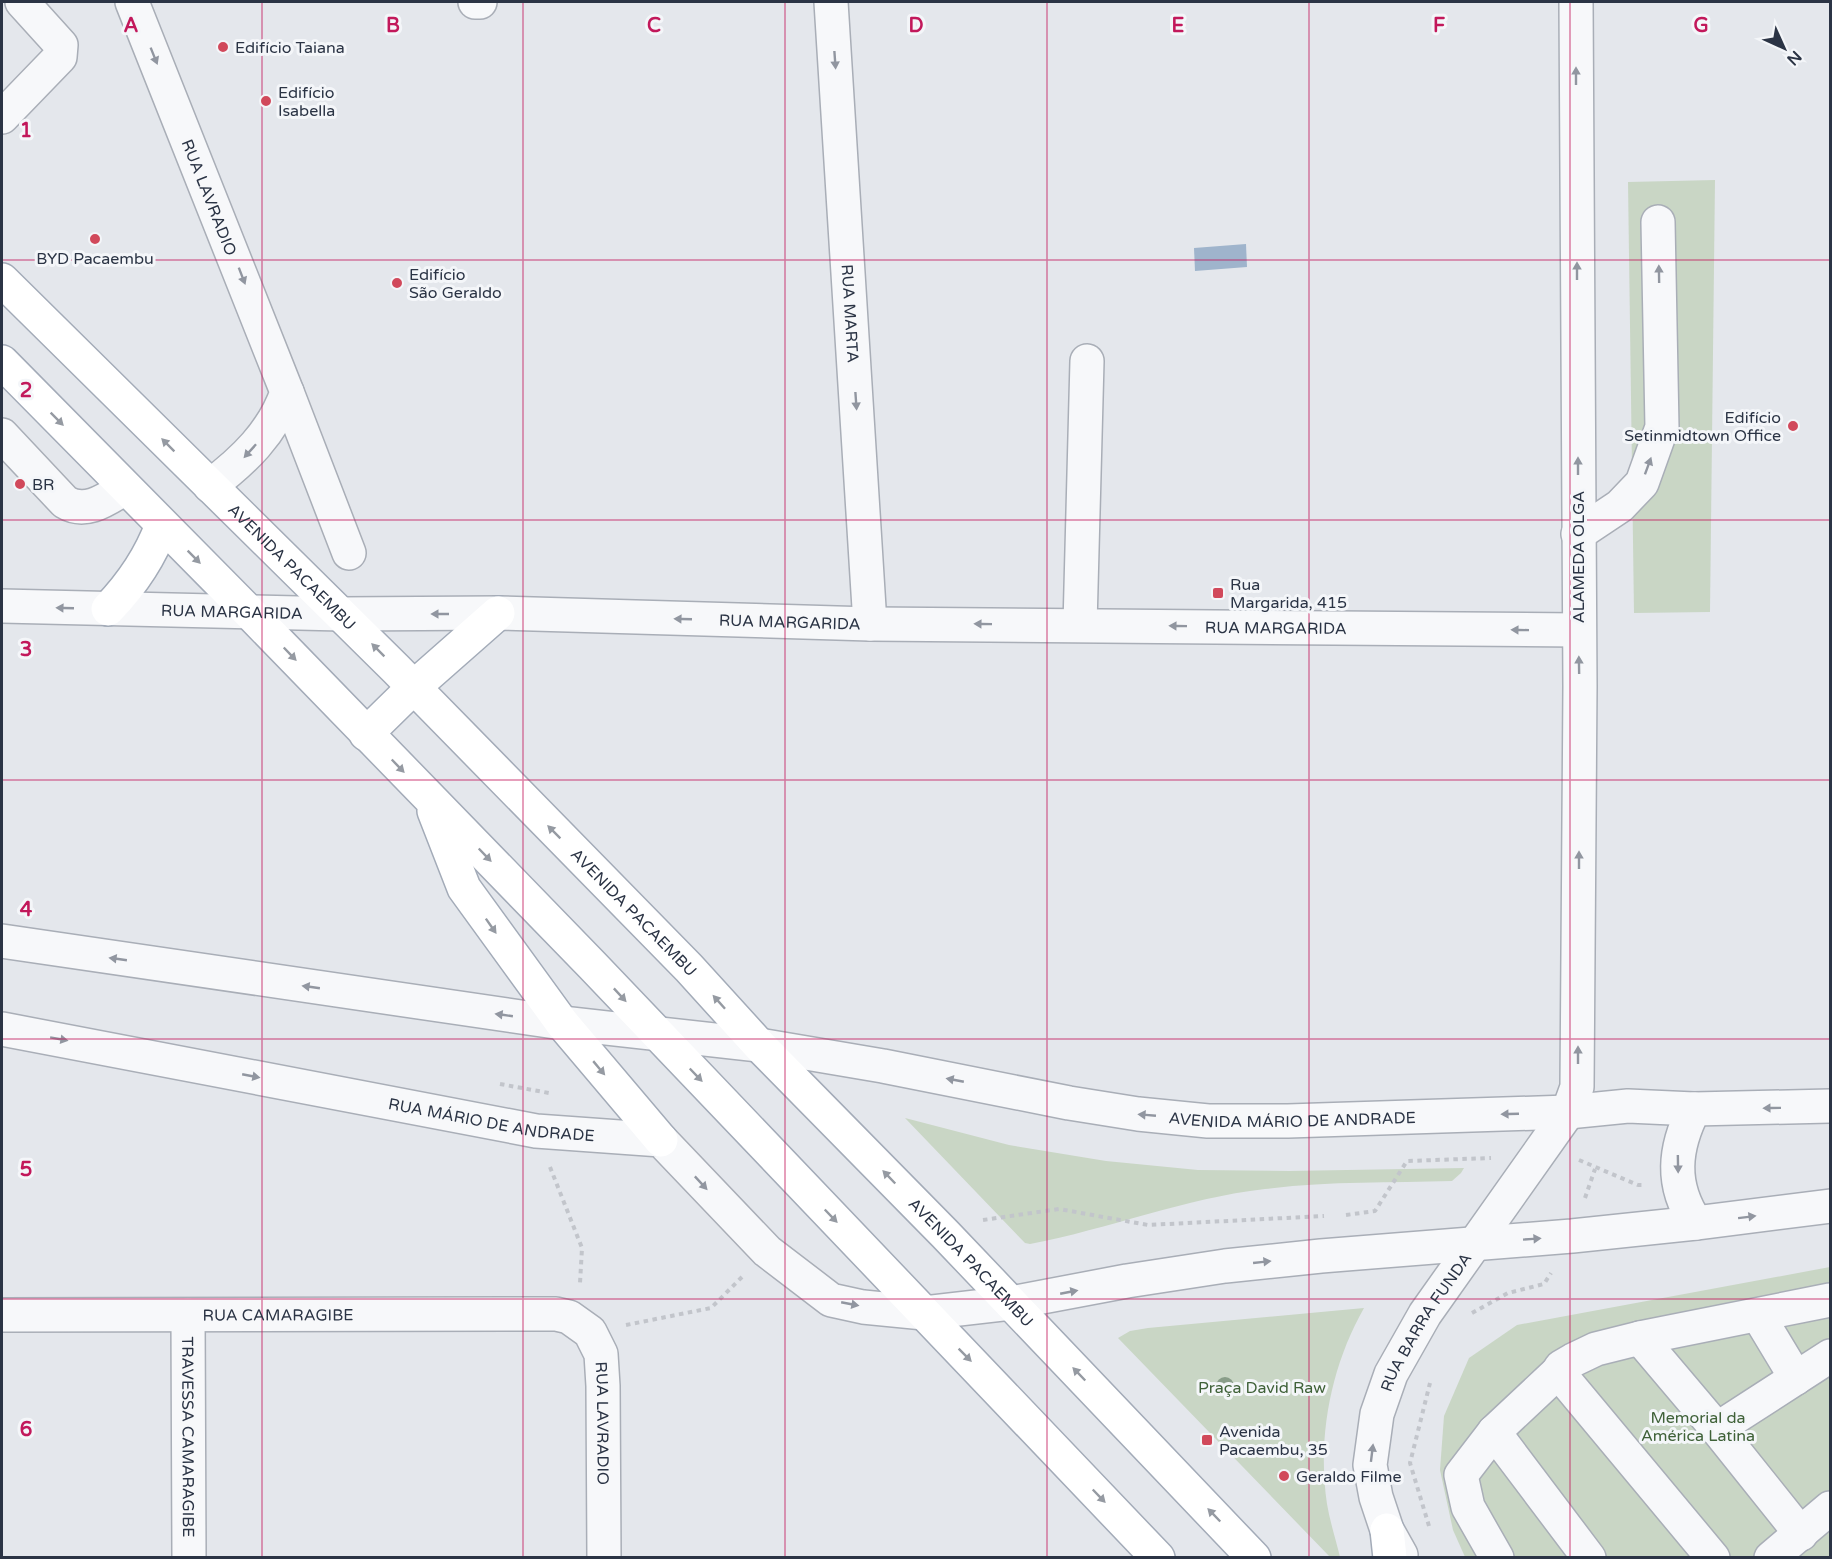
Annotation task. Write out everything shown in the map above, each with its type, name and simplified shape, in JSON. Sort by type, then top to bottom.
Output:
[{"type":"main road","name":"AVENIDA PACAEMBU","points":[[2,280],[414,687],[689,968],[759,1045],[945,1234],[1254,1557]]},
{"type":"main road","points":[[2,363],[249,612],[1158,1557]]},
{"type":"main road","points":[[108,609],[140,572],[153,549],[162,525]]},
{"type":"main road","points":[[366,734],[414,687],[498,613]]},
{"type":"main road","points":[[429,798],[464,888],[562,1023],[661,1140]]},
{"type":"street","points":[[2,117],[60,57],[61,45],[22,2]]},
{"type":"street","name":"RUA LAVRADIO","points":[[132,2],[349,553]]},
{"type":"street","points":[[475,2],[480,2]]},
{"type":"street","name":"RUA MARTA","points":[[831,2],[870,624]]},
{"type":"street","name":"ALAMEDA OLGA","points":[[1568,1112],[1577,1087],[1578,1076],[1579,630],[1576,2]]},
{"type":"street","points":[[1578,534],[1620,506],[1642,483],[1662,427],[1658,222]]},
{"type":"street","points":[[1080,625],[1087,361]]},
{"type":"street","points":[[210,486],[237,466],[266,434],[281,410],[287,392]]},
{"type":"street","points":[[2,435],[65,502],[73,507],[82,508],[104,500],[125,488]]},
{"type":"street","name":"RUA MARGARIDA","points":[[2,606],[342,614],[498,613],[870,624],[1579,630]]},
{"type":"street","points":[[2,941],[562,1023],[656,1033]]},
{"type":"street","name":"RUA MÁRIO DE ANDRADE","points":[[2,1029],[536,1131],[661,1140]]},
{"type":"street","name":"AVENIDA MÁRIO DE ANDRADE","points":[[656,1033],[759,1045],[883,1066],[1081,1105],[1138,1114],[1208,1121],[1288,1121],[1568,1112],[1628,1106],[1694,1109],[1830,1106]]},
{"type":"street","points":[[1694,1109],[1683,1130],[1678,1152],[1678,1185],[1683,1200],[1696,1223]]},
{"type":"street","name":"RUA BARRA FUNDA","points":[[1393,1548],[1376,1497],[1370,1465],[1377,1414],[1391,1374],[1425,1314],[1568,1112]]},
{"type":"street","points":[[661,1140],[767,1251],[831,1300],[863,1307],[924,1313],[1011,1303],[1127,1281],[1225,1266],[1572,1236],[1830,1206]]},
{"type":"street","points":[[1497,1557],[1468,1507],[1461,1475],[1494,1432],[1561,1367],[1596,1349],[1640,1338],[1830,1300]]},
{"type":"street","name":"RUA CAMARAGIBE","points":[[2,1315],[556,1314],[569,1317],[590,1332]]},
{"type":"street","name":"TRAVESSA CAMARAGIBE","points":[[188,1315],[189,1557]]},
{"type":"street","points":[[1758,1315],[1796,1378]]},
{"type":"street","name":"RUA LAVRADIO","points":[[590,1332],[601,1354],[603,1386],[604,1557]]},
{"type":"street","points":[[1640,1338],[1801,1534]]},
{"type":"street","points":[[1717,1429],[1830,1356]]},
{"type":"street","points":[[1558,1372],[1713,1557]]},
{"type":"street","points":[[1494,1432],[1589,1557]]},
{"type":"street","points":[[1771,1557],[1830,1508]]},
{"type":"path","points":[[536,1131],[582,1248]]},
{"type":"path","points":[[1343,1215],[1375,1211],[1407,1161],[1576,1159],[1595,1169]]},
{"type":"path","points":[[945,1234],[983,1220],[1059,1209],[1148,1225],[1332,1216]]},
{"type":"path","points":[[1466,1323],[1472,1313],[1508,1293],[1545,1284],[1572,1236]]},
{"type":"path","points":[[590,1332],[711,1308],[767,1251]]},
{"type":"path","points":[[1431,1531],[1410,1463],[1433,1372]]},
{"type":"green space","points":[[1715,180],[1710,612],[1634,613],[1628,182]]},
{"type":"green space","points":[[905,1118],[1009,1145],[1106,1161],[1198,1170],[1464,1168],[1452,1181],[1312,1185],[1235,1193],[1030,1244],[1025,1243]]},
{"type":"green space","name":"Memorial da América Latina","points":[[1830,1267],[1830,1557],[1465,1557],[1453,1530],[1440,1470],[1444,1416],[1469,1358],[1517,1325]]},
{"type":"green space","name":"Praça David Raw","points":[[1364,1308],[1343,1354],[1329,1403],[1324,1479],[1331,1524],[1340,1557],[1330,1557],[1118,1338],[1130,1331],[1148,1328]]},
{"type":"water","points":[[1246,244],[1247,267],[1195,271],[1194,248]]},
{"type":"place","name":"Edifício Taiana","points":[[223,47]]},
{"type":"place","name":"Edifício Isabella","points":[[266,101]]},
{"type":"place","name":"BYD Pacaembu","points":[[95,239]]},
{"type":"place","name":"Edifício São Geraldo","points":[[397,283]]},
{"type":"place","name":"Edifício Setinmidtown Office","points":[[1793,426]]},
{"type":"place","name":"BR","points":[[20,484]]},
{"type":"place","name":"Rua Margarida, 415","points":[[1218,593]]},
{"type":"place","name":"Avenida Pacaembu, 35","points":[[1207,1440]]},
{"type":"place","name":"Geraldo Filme","points":[[1284,1476]]}]
